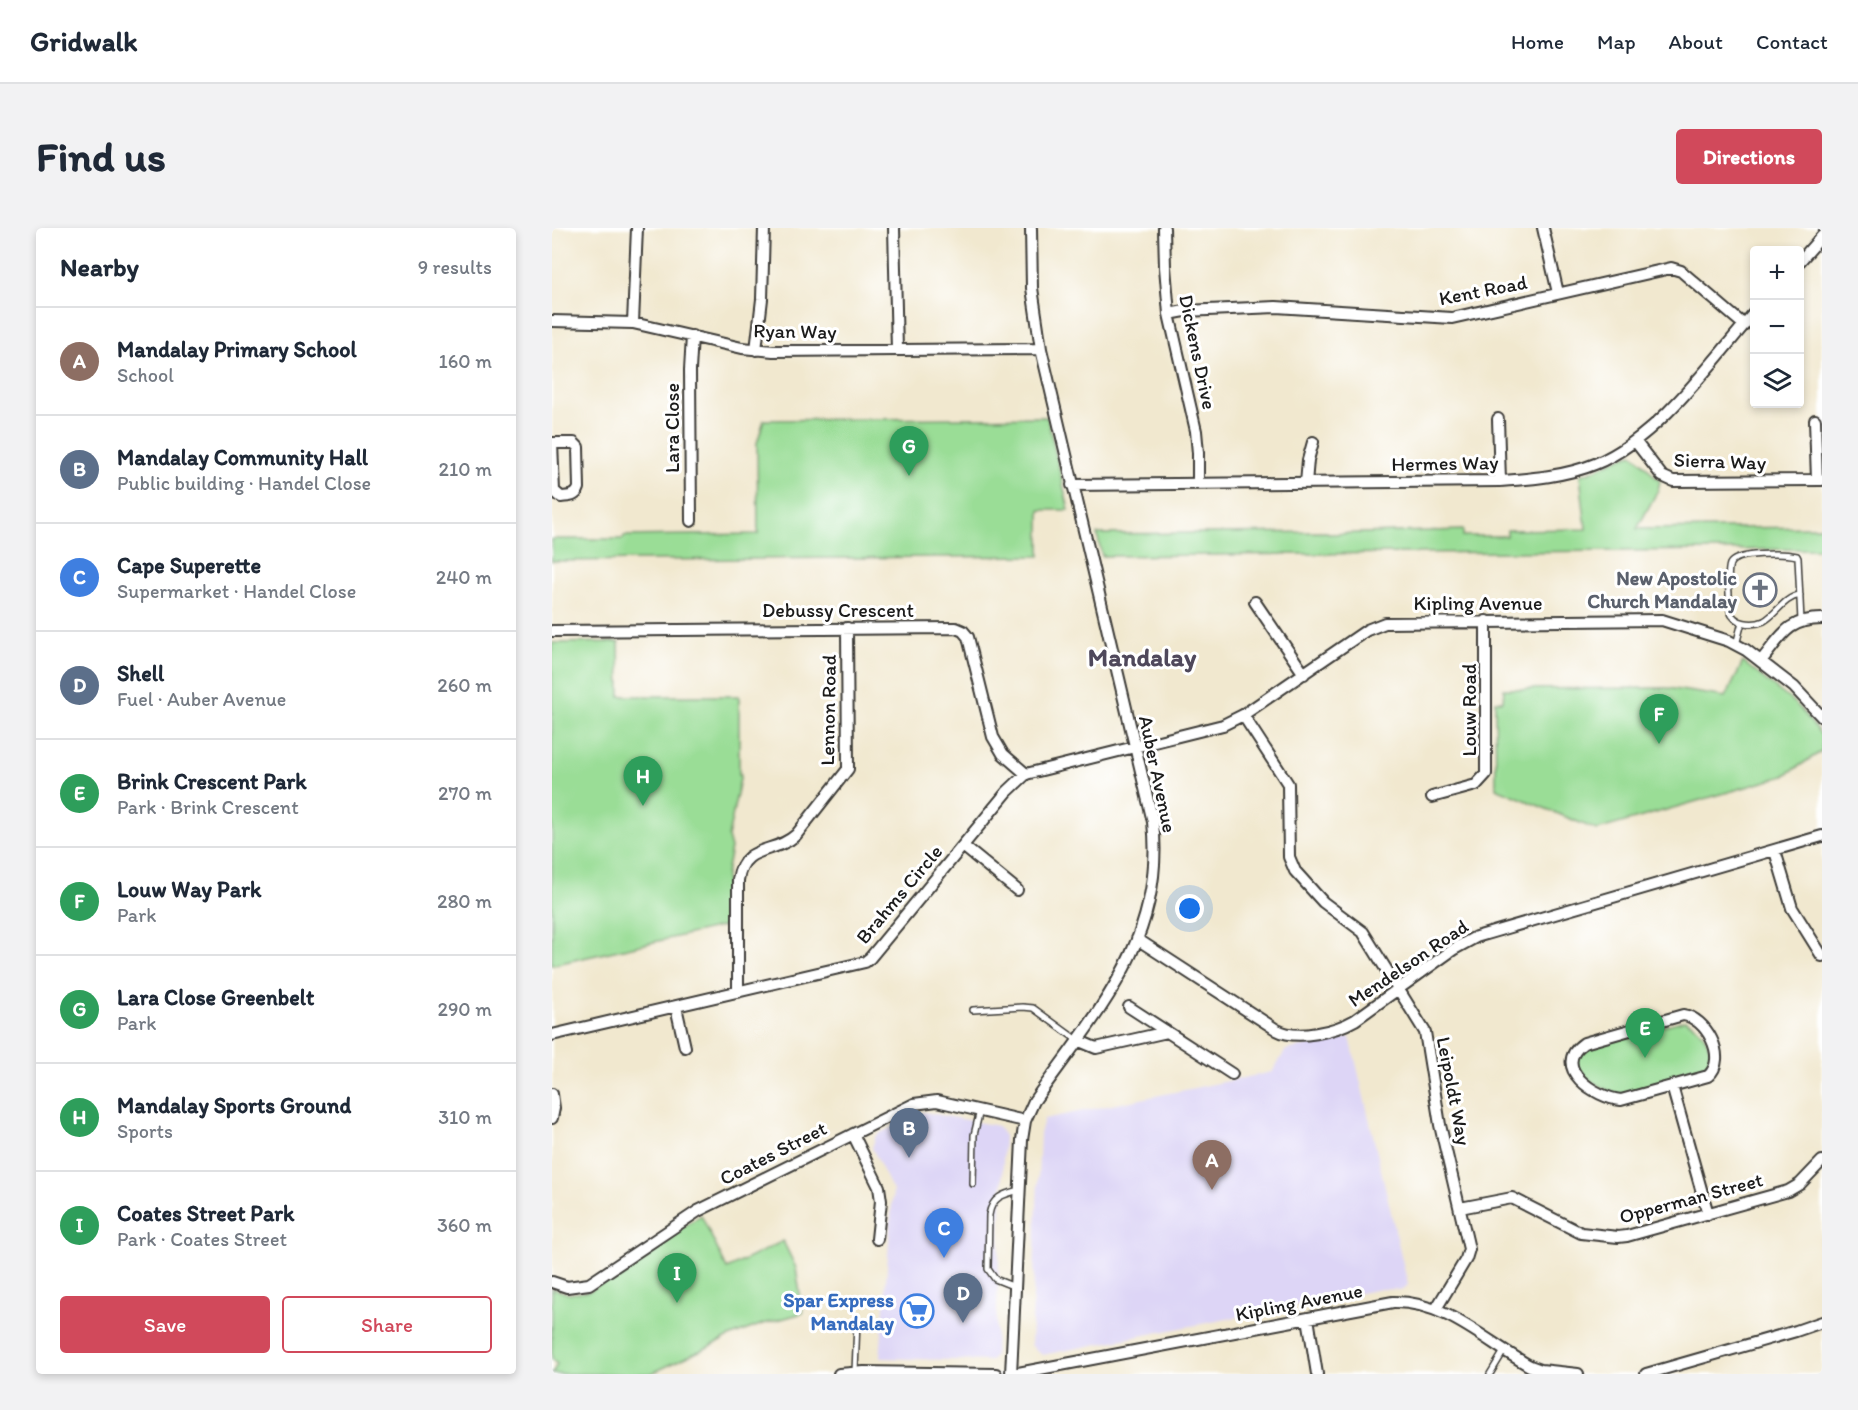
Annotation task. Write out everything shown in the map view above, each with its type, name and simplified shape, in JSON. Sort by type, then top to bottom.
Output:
[{"type":"street","points":[[633,323],[637,228]]},
{"type":"street","points":[[756,350],[762,299],[764,228]]},
{"type":"street","points":[[894,228],[897,350]]},
{"type":"street","name":"Auber Avenue","points":[[1012,1374],[1022,1134],[1025,1121],[1034,1101],[1109,994],[1125,966],[1137,939],[1151,896],[1155,858],[1153,822],[1041,349],[1032,288],[1031,228]]},
{"type":"street","name":"Dickens Drive","points":[[1164,228],[1169,314],[1196,431],[1198,484]]},
{"type":"street","points":[[1543,228],[1558,293]]},
{"type":"street","points":[[1804,256],[1822,236]]},
{"type":"street","name":"Kent Road","points":[[1169,314],[1185,311],[1276,307],[1452,318],[1671,268],[1681,271],[1744,324]]},
{"type":"street","name":"Hermes Way","points":[[1072,485],[1500,481],[1542,477],[1593,465],[1608,459],[1635,441],[1663,417],[1750,318]]},
{"type":"street","name":"Ryan Way","points":[[552,321],[633,323],[756,350],[1041,349]]},
{"type":"street","name":"Lara Close","points":[[691,521],[690,370],[692,336]]},
{"type":"street","points":[[1498,419],[1500,481]]},
{"type":"street","points":[[1815,420],[1819,480]]},
{"type":"street","name":"Sierra Way","points":[[1635,441],[1662,476],[1673,481],[1819,480]]},
{"type":"street","points":[[1306,483],[1308,460],[1313,442]]},
{"type":"street","points":[[552,443],[574,443],[578,447],[579,488],[573,496],[561,496],[554,491],[552,443]]},
{"type":"street","points":[[1255,602],[1304,674]]},
{"type":"street","points":[[1761,661],[1790,626],[1801,621],[1822,619]]},
{"type":"street","name":"Kipling Avenue","points":[[1135,746],[1212,729],[1243,715],[1367,630],[1385,623],[1662,620],[1736,645],[1794,687],[1822,717]]},
{"type":"street","name":"Louw Road","points":[[1432,797],[1476,785],[1486,774],[1486,621]]},
{"type":"street","name":"Debussy Crescent","points":[[552,631],[952,627],[963,631],[969,641],[993,737],[1003,754],[1026,774]]},
{"type":"street","name":"Lennon Road","points":[[738,992],[738,880],[741,865],[749,856],[786,843],[796,836],[848,769],[847,628]]},
{"type":"street","name":"Leipoldt Way","points":[[1243,715],[1288,784],[1290,793],[1289,857],[1295,871],[1323,902],[1363,932],[1427,1037],[1440,1125],[1460,1208],[1468,1253],[1436,1309]]},
{"type":"street","name":"Brahms Circle","points":[[552,1035],[865,962],[1007,792],[1026,774],[1135,746]]},
{"type":"street","name":"Mendelson Road","points":[[1137,939],[1277,1030],[1288,1035],[1303,1035],[1346,1025],[1460,945],[1476,937],[1822,836]]},
{"type":"street","points":[[963,846],[1017,890]]},
{"type":"street","points":[[1775,850],[1792,908],[1822,956]]},
{"type":"street","points":[[676,1007],[685,1047]]},
{"type":"street","points":[[1129,1007],[1232,1074]]},
{"type":"street","points":[[1689,1015],[1699,1021],[1716,1049],[1717,1065],[1708,1076],[1672,1086],[1625,1100],[1613,1099],[1578,1079],[1572,1068],[1573,1056],[1584,1043],[1677,1016],[1689,1015]]},
{"type":"street","points":[[1077,1040],[1096,1048],[1167,1032]]},
{"type":"street","points":[[1672,1086],[1708,1214]]},
{"type":"street","points":[[552,1094],[554,1108],[552,1118]]},
{"type":"street","name":"Coates Street","points":[[552,1282],[567,1287],[589,1284],[698,1211],[914,1104],[937,1101],[1025,1121]]},
{"type":"street","points":[[853,1134],[879,1187],[881,1201],[877,1239]]},
{"type":"street","name":"Opperman Street","points":[[1460,1208],[1512,1198],[1581,1233],[1618,1237],[1636,1234],[1788,1191],[1800,1184],[1822,1161]]},
{"type":"street","name":"Kipling Avenue","points":[[1012,1374],[1393,1302],[1416,1303],[1436,1309],[1536,1368],[1578,1374]]},
{"type":"street","points":[[1308,1318],[1317,1374]]},
{"type":"street","points":[[1646,1374],[1681,1369],[1822,1322]]},
{"type":"street","points":[[839,1374],[855,1372],[996,1374]]},
{"type":"lane","points":[[1800,595],[1785,601],[1765,620],[1742,622],[1734,619],[1730,611],[1730,562],[1746,556],[1797,556],[1798,558],[1800,595],[1801,621]]},
{"type":"lane","points":[[1736,645],[1742,622]]},
{"type":"lane","points":[[973,1010],[1033,1008],[1077,1040]]},
{"type":"lane","points":[[973,1184],[974,1135],[980,1110]]},
{"type":"lane","points":[[1015,1287],[999,1282],[990,1275],[987,1263],[990,1207],[1002,1194],[1020,1190]]},
{"type":"lane","points":[[855,1372],[857,1322]]},
{"type":"lane","points":[[1490,1374],[1504,1351]]},
{"type":"shaded area","points":[[1350,1037],[1408,1285],[1402,1290],[1381,1289],[1042,1355],[1031,1345],[1040,1134],[1044,1119],[1272,1072],[1286,1050]]},
{"type":"shaded area","points":[[924,1112],[998,1126],[1004,1136],[995,1355],[991,1361],[880,1358],[893,1191],[872,1148],[876,1135]]},
{"type":"green space","points":[[1047,417],[1069,510],[1040,510],[1040,556],[552,561],[552,539],[758,534],[757,443],[764,420]]},
{"type":"green space","points":[[1632,454],[1660,481],[1658,490],[1637,529],[1822,527],[1822,549],[1102,556],[1097,534],[1327,532],[1328,534],[1463,530],[1463,536],[1507,536],[1507,530],[1586,529],[1580,475]]},
{"type":"green space","points":[[619,642],[620,696],[739,696],[739,774],[741,774],[728,837],[731,848],[726,874],[725,926],[552,965],[552,643]]},
{"type":"green space","points":[[1743,662],[1798,706],[1822,736],[1822,751],[1784,776],[1597,830],[1496,788],[1495,701],[1503,701],[1504,689],[1667,688],[1726,697]]},
{"type":"green space","points":[[1685,1020],[1697,1027],[1708,1043],[1712,1063],[1705,1071],[1622,1095],[1592,1082],[1579,1071],[1578,1056],[1585,1048]]},
{"type":"green space","points":[[701,1215],[727,1269],[783,1241],[796,1268],[803,1313],[734,1335],[650,1374],[552,1374],[557,1364],[552,1360],[552,1288],[569,1294],[590,1291]]},
{"type":"place","name":"Lara Close Greenbelt","points":[[909,476]]},
{"type":"place","name":"New Apostolic Church Mandalay","points":[[1760,590]]},
{"type":"place","name":"Louw Way Park","points":[[1659,744]]},
{"type":"place","name":"Mandalay Sports Ground","points":[[643,806]]},
{"type":"place","name":"Brink Crescent Park","points":[[1645,1058]]},
{"type":"place","name":"Mandalay Community Hall","points":[[909,1158]]},
{"type":"place","name":"Mandalay Primary School","points":[[1212,1190]]},
{"type":"place","name":"Cape Superette","points":[[944,1258]]},
{"type":"place","name":"Coates Street Park","points":[[677,1303]]},
{"type":"place","name":"Spar Express Mandalay","points":[[917,1311]]},
{"type":"place","name":"Shell","points":[[963,1323]]},
{"type":"district","name":"Mandalay","points":[[1142,657]]}]
